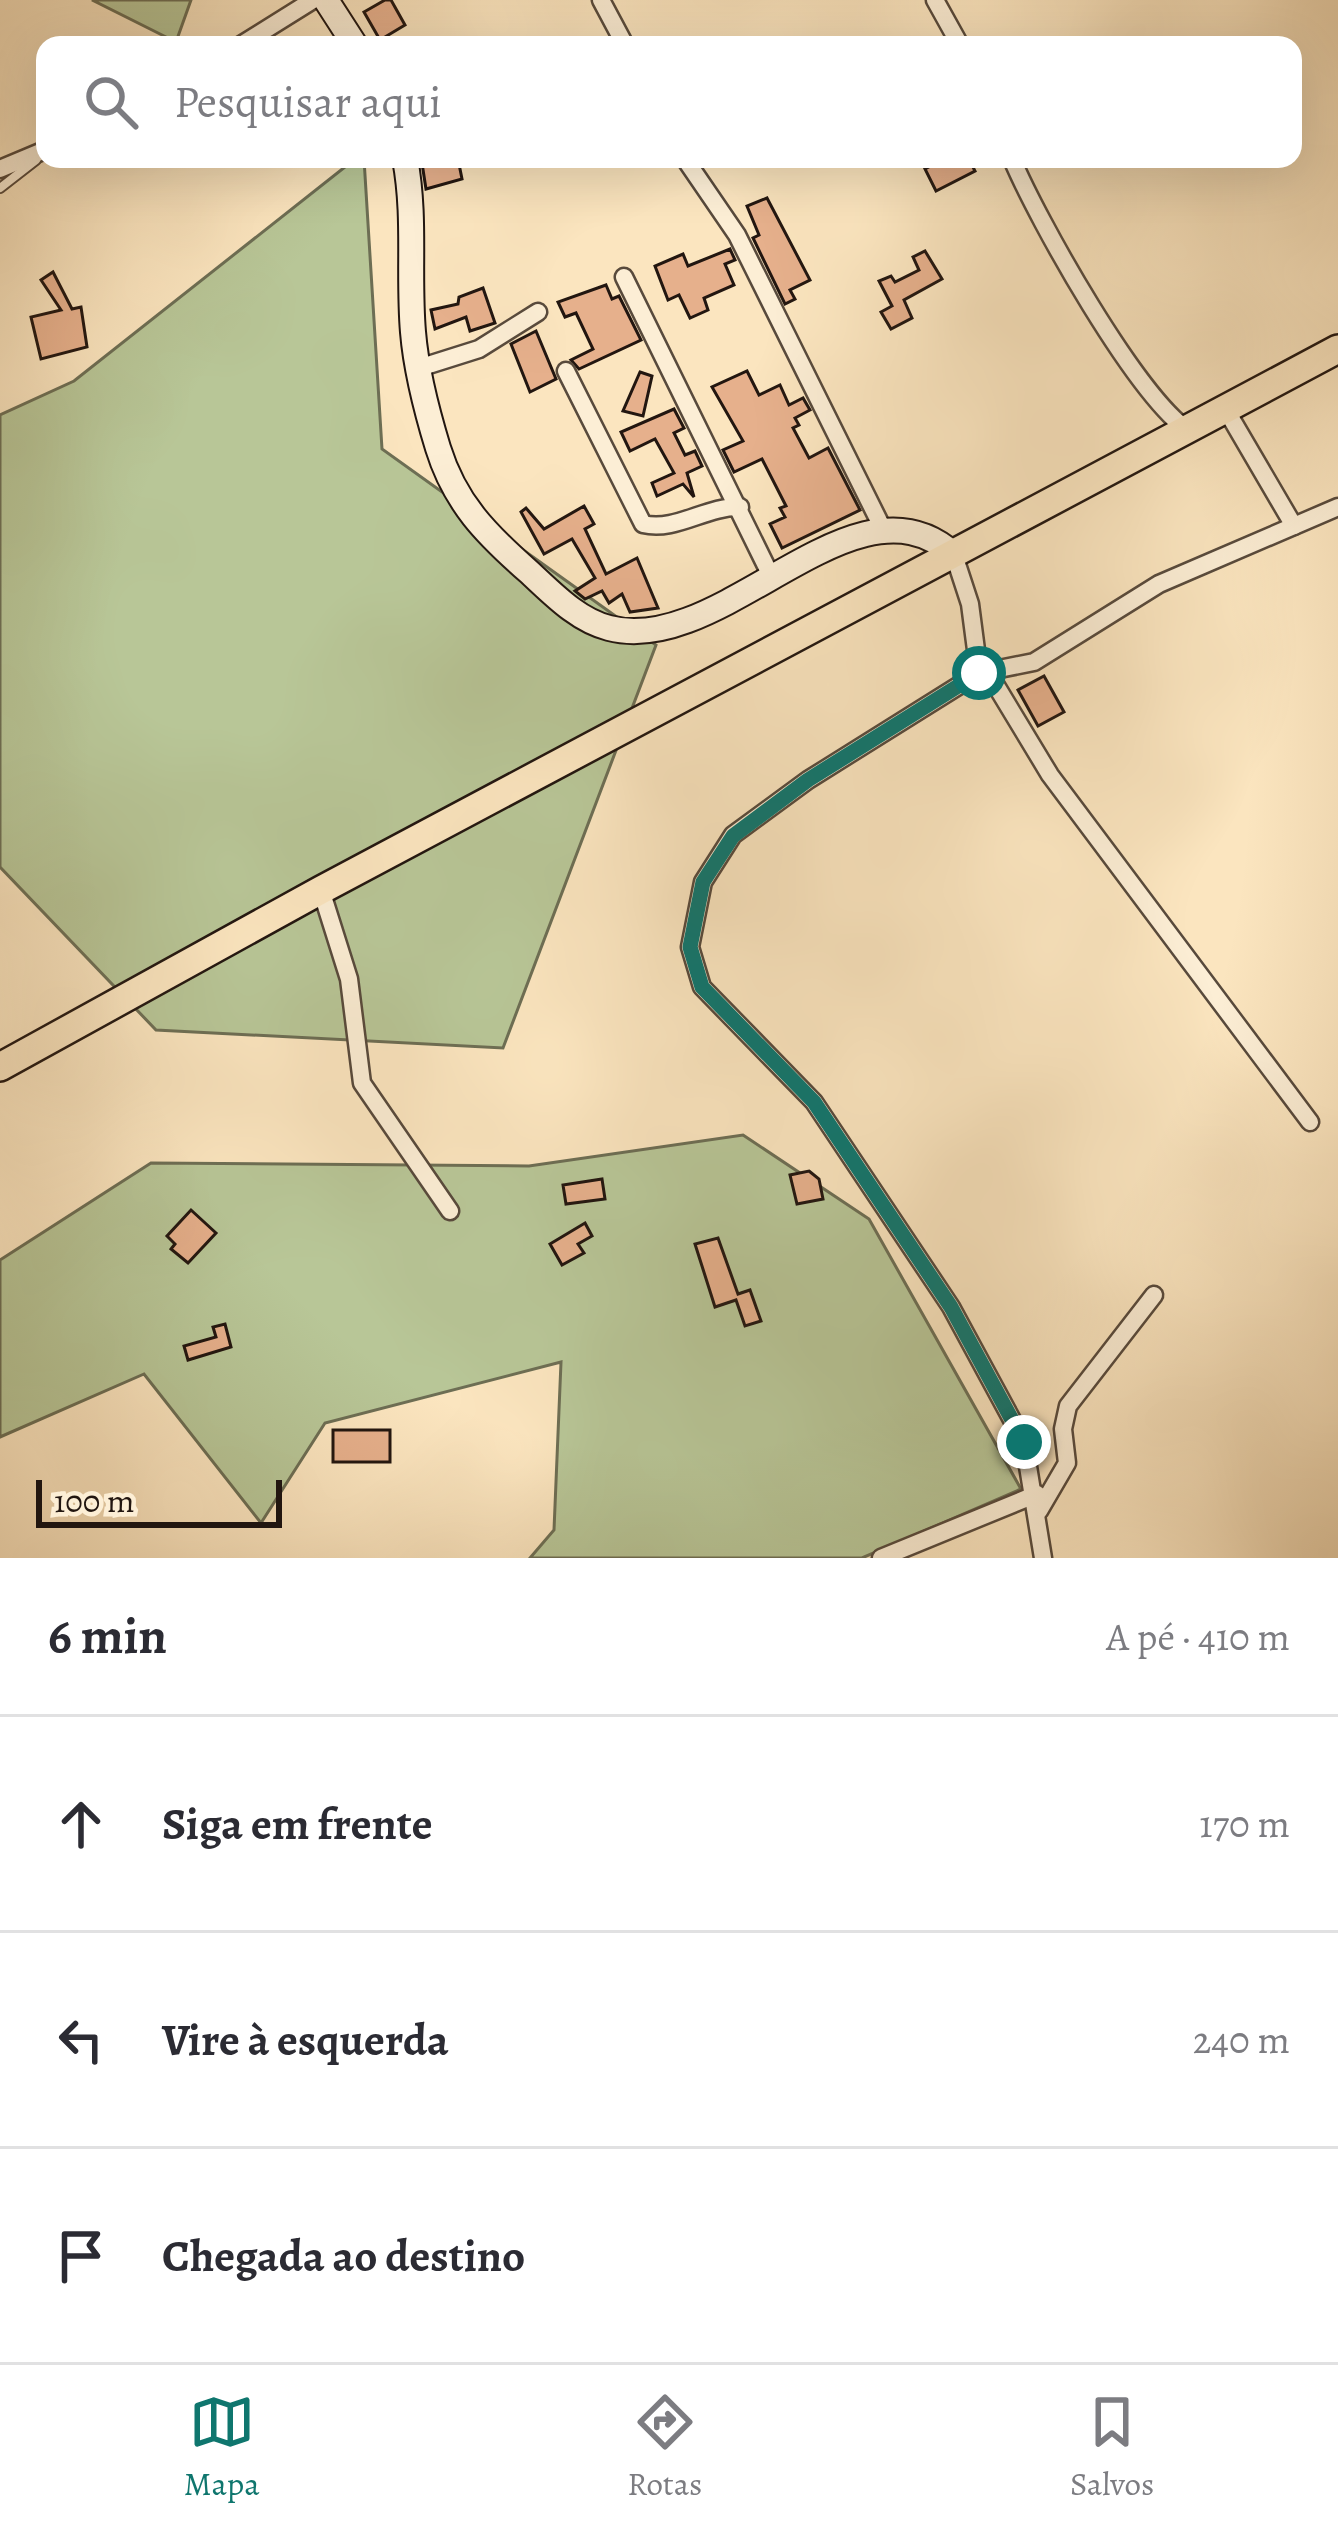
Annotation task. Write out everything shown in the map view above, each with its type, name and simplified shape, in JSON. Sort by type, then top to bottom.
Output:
[{"type":"main road","points":[[0,1067],[321,890],[1338,349]]},
{"type":"street","points":[[255,36],[313,0]]},
{"type":"street","points":[[326,0],[349,36]]},
{"type":"street","points":[[601,0],[620,36]]},
{"type":"street","points":[[935,0],[955,36]]},
{"type":"street","points":[[0,169],[36,154]]},
{"type":"street","points":[[406,168],[414,220],[413,338],[439,452],[468,515],[566,605],[596,624],[638,630],[670,623],[882,527],[935,537],[954,555],[984,673],[1050,775],[1310,1122]]},
{"type":"street","points":[[691,168],[737,236],[882,527]]},
{"type":"street","points":[[1016,168],[1030,201],[1153,398],[1190,431]]},
{"type":"street","points":[[624,277],[772,578]]},
{"type":"street","points":[[422,367],[479,349],[538,312]]},
{"type":"street","points":[[566,371],[643,524],[660,528],[719,506],[740,507]]},
{"type":"street","points":[[1225,408],[1294,526]]},
{"type":"street","points":[[1043,1558],[1038,1503],[1024,1442],[951,1307],[814,1102],[702,987],[690,947],[703,882],[733,836],[808,780],[984,673],[1034,662],[1159,584],[1338,507]]},
{"type":"street","points":[[321,890],[349,979],[362,1083],[450,1211]]},
{"type":"street","points":[[881,1558],[1038,1503],[1067,1463],[1063,1429],[1068,1406],[1154,1295]]},
{"type":"lane","points":[[0,188],[36,159]]},
{"type":"green space","points":[[92,0],[191,0],[178,36],[164,36]]},
{"type":"green space","points":[[344,168],[365,168],[382,449],[656,645],[503,1048],[156,1030],[0,867],[0,415],[74,381]]},
{"type":"green space","points":[[743,1135],[869,1219],[1021,1489],[862,1558],[530,1558],[554,1530],[561,1362],[325,1423],[261,1523],[144,1374],[0,1437],[0,1260],[151,1163],[529,1166]]},
{"type":"building","points":[[391,0],[405,25],[378,36],[364,12]]},
{"type":"building","points":[[423,168],[460,168],[462,179],[426,189]]},
{"type":"building","points":[[974,168],[975,171],[936,191],[925,169]]},
{"type":"building","points":[[767,198],[810,280],[790,290],[795,299],[785,304],[753,238],[759,235],[747,206]]},
{"type":"building","points":[[730,249],[735,260],[725,264],[734,285],[704,298],[708,310],[690,318],[679,295],[668,300],[655,266],[683,254],[688,266]]},
{"type":"building","points":[[925,251],[942,279],[904,300],[912,318],[891,329],[881,312],[892,306],[879,281],[891,276],[895,282],[919,270],[913,257]]},
{"type":"building","points":[[53,272],[72,309],[81,307],[87,347],[41,359],[31,317],[61,310],[41,280]]},
{"type":"building","points":[[606,285],[612,299],[619,296],[641,340],[579,369],[571,360],[593,349],[576,313],[565,317],[558,302]]},
{"type":"building","points":[[483,288],[495,323],[470,331],[466,317],[435,329],[431,310],[458,304],[459,297]]},
{"type":"building","points":[[536,331],[556,379],[530,392],[511,344]]},
{"type":"building","points":[[747,371],[759,395],[780,385],[789,405],[803,398],[810,410],[795,418],[799,425],[793,428],[809,458],[828,448],[860,510],[782,548],[770,524],[785,517],[780,508],[786,506],[762,459],[734,472],[723,450],[743,441],[712,387]]},
{"type":"building","points":[[640,372],[652,376],[643,416],[623,411]]},
{"type":"building","points":[[674,409],[684,428],[674,433],[685,455],[695,451],[702,466],[687,473],[694,497],[683,484],[657,496],[652,483],[674,473],[655,439],[630,451],[621,432]]},
{"type":"building","points":[[584,506],[594,524],[585,529],[606,574],[637,558],[658,608],[630,612],[622,594],[609,603],[602,591],[585,599],[575,591],[595,578],[572,539],[544,554],[521,512],[526,508],[544,529]]},
{"type":"building","points":[[1044,676],[1064,712],[1038,726],[1018,690]]},
{"type":"building","points":[[809,1171],[819,1179],[823,1199],[797,1204],[790,1175]]},
{"type":"building","points":[[602,1179],[605,1199],[566,1204],[563,1185]]},
{"type":"building","points":[[191,1210],[216,1233],[188,1263],[171,1249],[175,1244],[167,1236]]},
{"type":"building","points":[[585,1223],[592,1236],[578,1244],[584,1253],[562,1265],[550,1244]]},
{"type":"building","points":[[718,1238],[738,1294],[750,1290],[761,1321],[745,1326],[736,1300],[715,1307],[695,1244]]},
{"type":"building","points":[[225,1324],[231,1347],[188,1360],[184,1346],[216,1337],[213,1327]]},
{"type":"building","points":[[333,1430],[390,1430],[390,1462],[333,1462]]},
{"type":"route","points":[[979,673],[808,780],[733,836],[703,882],[690,947],[702,987],[814,1102],[951,1307],[1024,1442]]}]
